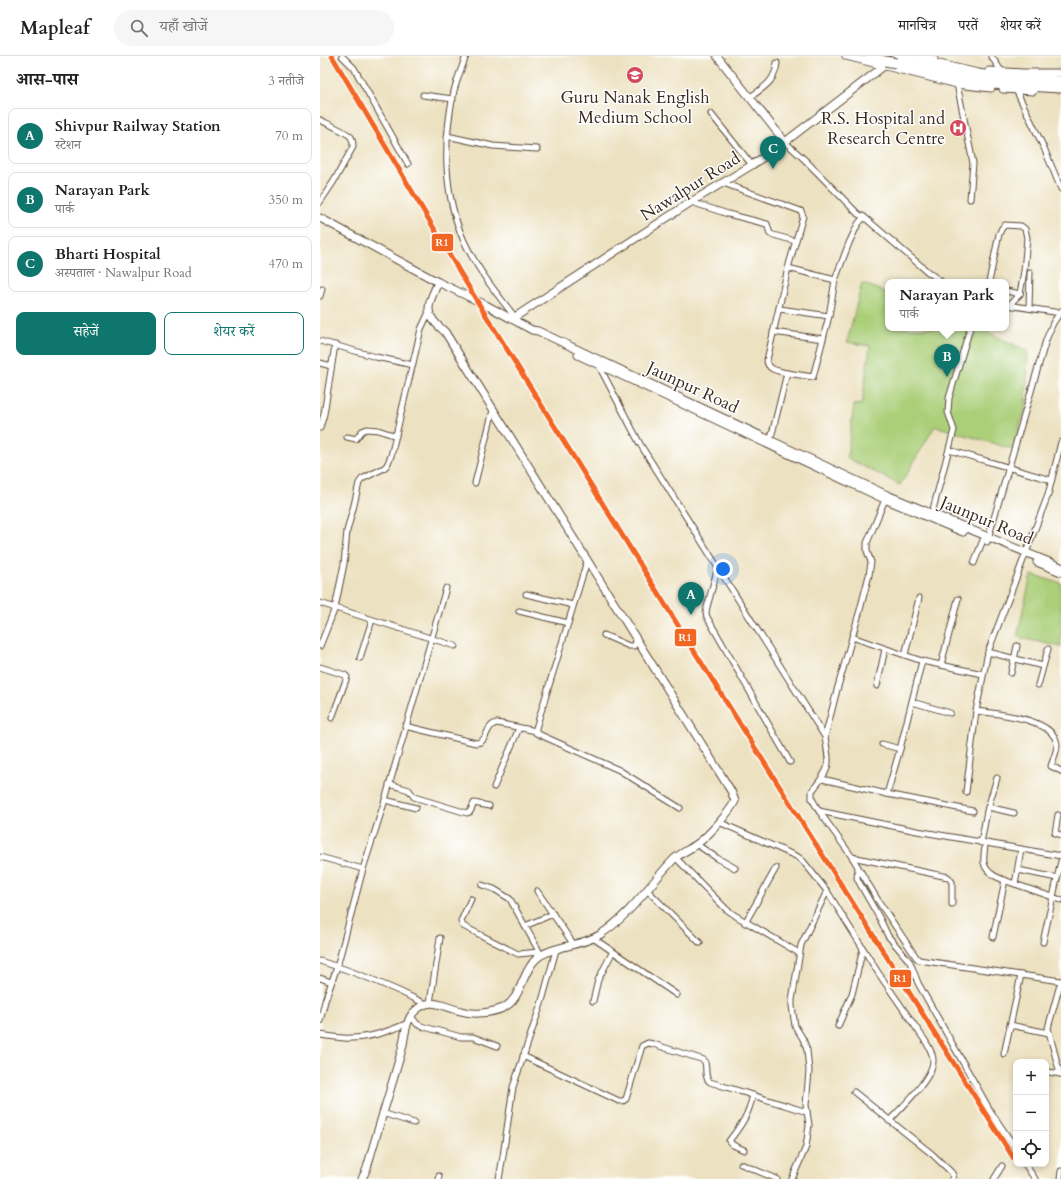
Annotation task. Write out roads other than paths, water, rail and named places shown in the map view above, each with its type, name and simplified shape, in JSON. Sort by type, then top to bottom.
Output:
[{"type":"highway","points":[[869,56],[885,63],[899,58],[1005,78],[1061,81]]},
{"type":"highway","points":[[899,58],[991,84],[1061,88]]},
{"type":"street","points":[[342,56],[354,68],[408,164]]},
{"type":"street","points":[[466,56],[454,90],[447,136],[449,187],[458,223],[474,259],[513,318]]},
{"type":"street","points":[[717,56],[785,142],[805,160],[858,214],[864,217],[938,279]]},
{"type":"street","points":[[846,56],[885,63],[957,84],[1016,90],[1061,92]]},
{"type":"street","points":[[921,56],[963,67],[1002,72],[1061,73]]},
{"type":"street","points":[[991,56],[1002,72]]},
{"type":"street","points":[[749,98],[769,83],[776,72],[777,63]]},
{"type":"street","name":"Nawalpur Road","points":[[513,318],[691,202],[752,165],[785,142],[885,63]]},
{"type":"street","points":[[957,84],[973,163],[970,199]]},
{"type":"street","points":[[1016,90],[1044,148],[1061,189]]},
{"type":"street","points":[[423,95],[453,100]]},
{"type":"street","points":[[711,114],[752,165]]},
{"type":"street","points":[[320,120],[352,138],[353,147],[334,181],[320,202]]},
{"type":"street","points":[[447,136],[493,146],[537,150]]},
{"type":"street","points":[[723,183],[803,213],[788,268],[767,365],[787,373],[813,377],[829,316],[835,280],[858,224],[864,217]]},
{"type":"street","points":[[691,202],[728,214],[767,224],[770,234],[795,241]]},
{"type":"street","name":"Jaunpur Road","points":[[320,218],[438,282],[513,318],[532,330],[538,331],[595,358],[769,443]]},
{"type":"street","points":[[990,279],[999,234],[1002,228],[1005,225],[1021,226],[1025,229],[1027,238],[1024,271],[1020,294],[1009,303]]},
{"type":"street","points":[[788,268],[835,280]]},
{"type":"street","points":[[1029,308],[1030,273]]},
{"type":"street","points":[[320,646],[335,608],[344,564],[346,531],[359,483],[362,479],[384,468],[391,456],[421,329],[438,282]]},
{"type":"street","points":[[320,296],[322,289]]},
{"type":"street","points":[[1009,292],[1020,294]]},
{"type":"street","points":[[974,563],[986,540],[1010,467],[1046,340],[1053,323],[1061,312],[1009,305]]},
{"type":"street","points":[[780,309],[829,316]]},
{"type":"street","points":[[428,312],[431,318],[445,332],[637,640],[734,797],[735,801],[733,806],[719,822],[696,844],[676,858],[610,927],[593,938],[556,950],[540,953],[518,954],[463,926],[461,921],[471,899]]},
{"type":"street","points":[[532,330],[536,335],[599,365],[886,497],[1025,555],[1061,572]]},
{"type":"street","points":[[932,513],[954,430],[948,412],[949,398],[969,331]]},
{"type":"street","points":[[773,332],[823,340]]},
{"type":"street","points":[[320,341],[376,357],[413,365]]},
{"type":"street","points":[[320,428],[324,414],[335,345]]},
{"type":"street","points":[[595,358],[640,444],[825,737],[829,760],[828,768],[822,779],[812,791],[811,795],[819,811],[852,857],[879,902],[917,958],[939,963],[1061,981],[1048,1028],[1060,1074],[1049,1072]]},
{"type":"street","points":[[320,363],[331,366]]},
{"type":"street","points":[[769,443],[787,373]]},
{"type":"street","points":[[475,483],[493,410]]},
{"type":"street","points":[[346,438],[356,440],[362,431],[371,429],[396,436]]},
{"type":"street","points":[[966,792],[976,710],[988,652],[1048,495],[1061,442]]},
{"type":"street","points":[[949,450],[1051,480]]},
{"type":"street","points":[[825,737],[836,690],[871,566],[867,551],[868,543],[886,497]]},
{"type":"street","name":"Jaunpur Road","points":[[886,497],[932,513],[986,540]]},
{"type":"street","name":"Jaunpur Road","points":[[1025,555],[1061,567]]},
{"type":"street","points":[[536,731],[587,561]]},
{"type":"street","points":[[718,567],[707,607],[707,617],[790,762]]},
{"type":"street","points":[[320,1022],[322,1001],[337,967],[430,639],[446,588]]},
{"type":"street","points":[[526,594],[573,606]]},
{"type":"street","points":[[905,655],[919,598]]},
{"type":"street","points":[[941,665],[958,599]]},
{"type":"street","points":[[320,603],[455,646]]},
{"type":"street","points":[[519,611],[568,623]]},
{"type":"street","points":[[360,658],[372,620]]},
{"type":"street","points":[[604,635],[629,646],[634,646],[637,640]]},
{"type":"street","points":[[852,637],[922,661],[983,674]]},
{"type":"street","points":[[1011,672],[1017,646]]},
{"type":"street","points":[[877,686],[885,649]]},
{"type":"street","points":[[1038,685],[1048,649]]},
{"type":"street","points":[[988,652],[1043,666]]},
{"type":"street","points":[[887,794],[922,661]]},
{"type":"street","points":[[320,667],[345,675],[347,678],[332,718]]},
{"type":"street","points":[[912,702],[950,713]]},
{"type":"street","points":[[976,710],[1036,722],[1052,732],[1057,745],[1051,766],[1061,771]]},
{"type":"street","points":[[406,726],[476,743],[483,741],[491,726],[497,723],[536,731],[538,735],[619,770],[680,808]]},
{"type":"street","points":[[494,787],[519,728]]},
{"type":"street","points":[[882,744],[900,749]]},
{"type":"street","points":[[997,778],[988,808],[983,843],[986,868],[994,876],[1061,900]]},
{"type":"street","points":[[822,779],[973,811]]},
{"type":"street","points":[[389,784],[409,790],[414,797],[467,814],[470,812],[474,803],[489,806]]},
{"type":"street","points":[[385,800],[416,808]]},
{"type":"street","points":[[988,808],[1014,813]]},
{"type":"street","points":[[819,811],[983,843],[1061,856]]},
{"type":"street","points":[[1058,815],[1055,833],[1061,835]]},
{"type":"street","points":[[719,822],[798,857],[803,861],[827,891],[863,949],[926,1042],[931,1051],[933,1060],[933,1066],[930,1073],[915,1093],[889,1121]]},
{"type":"street","points":[[696,844],[735,868]]},
{"type":"street","points":[[1015,884],[1021,849]]},
{"type":"street","points":[[320,857],[364,869]]},
{"type":"street","points":[[852,857],[948,877],[952,882],[952,904]]},
{"type":"street","points":[[676,858],[726,909],[745,923],[799,953]]},
{"type":"street","points":[[1043,942],[1061,861]]},
{"type":"street","points":[[745,923],[776,868]]},
{"type":"street","points":[[858,868],[858,881],[888,936],[910,962],[918,983],[993,1115],[1013,1145]]},
{"type":"street","points":[[1018,870],[1057,878]]},
{"type":"street","points":[[993,937],[1005,880]]},
{"type":"street","points":[[482,885],[494,889],[510,899],[540,953]]},
{"type":"street","points":[[647,890],[700,943]]},
{"type":"street","points":[[537,891],[574,945]]},
{"type":"street","points":[[792,1179],[806,1147],[809,1125],[807,1112],[809,1071],[807,1050],[803,1039],[795,1026],[792,1006],[799,953],[804,937],[827,891]]},
{"type":"street","points":[[525,926],[552,914]]},
{"type":"street","points":[[428,1003],[440,938]]},
{"type":"street","points":[[593,938],[612,953],[677,996]]},
{"type":"street","points":[[838,1026],[852,994],[863,949]]},
{"type":"street","points":[[499,1179],[513,1087],[542,1001],[556,950]]},
{"type":"street","points":[[320,961],[428,1003],[438,1003],[467,1013],[501,1009],[514,1000],[531,966],[540,953]]},
{"type":"street","points":[[593,1001],[598,980],[612,953]]},
{"type":"street","points":[[1004,1054],[1021,975]]},
{"type":"street","points":[[320,978],[331,982]]},
{"type":"street","points":[[320,1036],[360,1038],[387,1032],[409,1020],[419,1008],[428,1003]]},
{"type":"street","points":[[409,1020],[421,1026],[461,1037],[473,1037],[497,1046]]},
{"type":"street","points":[[362,1179],[367,1168],[409,1020]]},
{"type":"street","points":[[1010,1025],[1049,1033]]},
{"type":"street","points":[[523,1056],[619,1101],[626,1099],[642,1046],[648,1043],[701,1058],[706,1063],[707,1080],[807,1112]]},
{"type":"street","points":[[854,1092],[942,1163],[952,1172],[952,1179]]},
{"type":"street","points":[[744,1150],[733,1145],[729,1141],[744,1120],[753,1095]]},
{"type":"street","points":[[382,1114],[414,1123]]},
{"type":"street","points":[[741,1164],[777,1179]]},
{"type":"street","points":[[994,1179],[1002,1166]]},
{"type":"street","points":[[1027,1167],[1035,1179]]},
{"type":"street","points":[[1060,1179],[1061,1171]]},
{"type":"place","name":"Guru Nanak English Medium School","points":[[635,75]]},
{"type":"place","name":"R.S. Hospital and Research Centre","points":[[958,128]]},
{"type":"place","name":"Bharti Hospital","points":[[773,169]]},
{"type":"place","name":"Narayan Park","points":[[947,377]]},
{"type":"place","name":"Shivpur Railway Station","points":[[691,615]]}]
